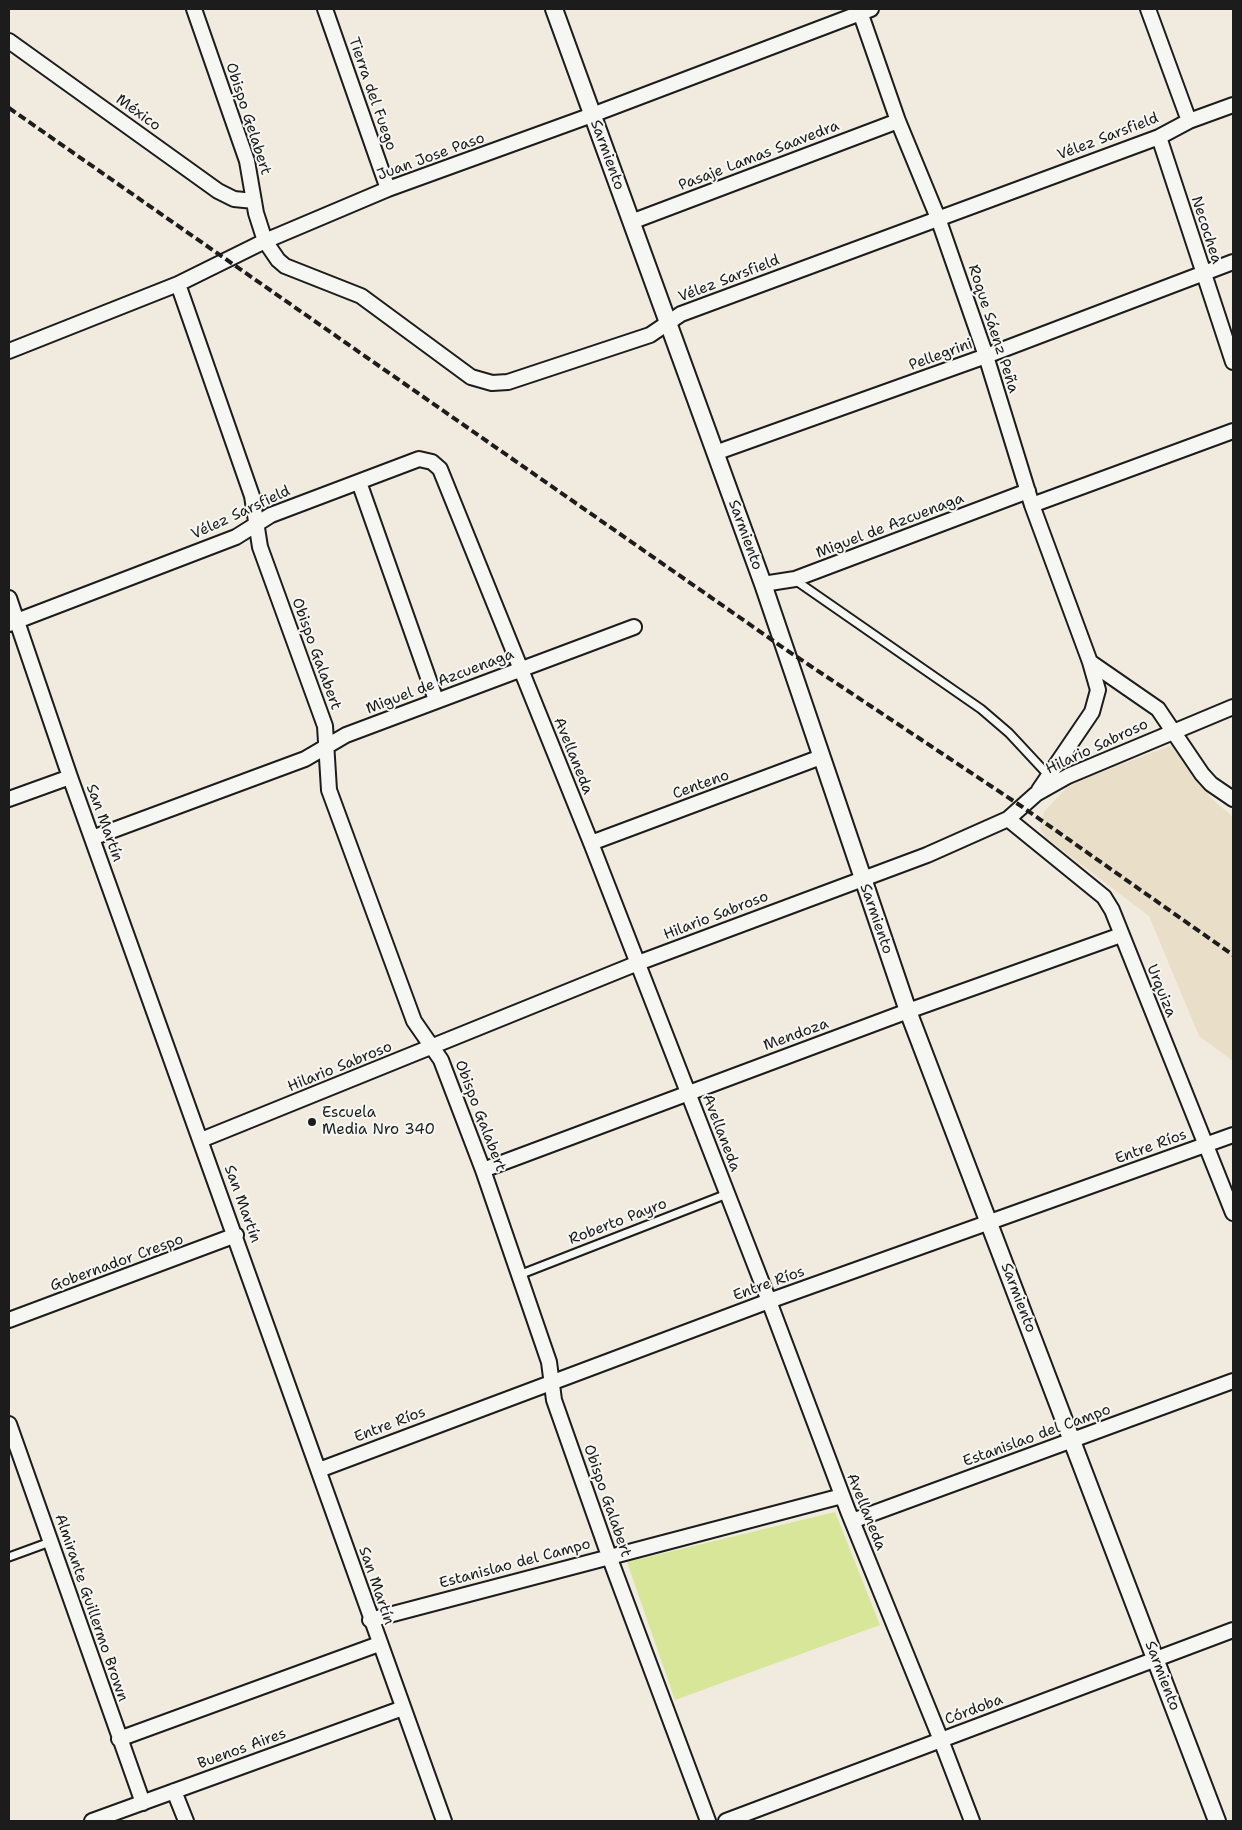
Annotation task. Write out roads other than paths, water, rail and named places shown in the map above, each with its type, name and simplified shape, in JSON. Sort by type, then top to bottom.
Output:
[{"type":"street","name":"Obispo Gelabert","points":[[194,9],[248,161],[254,201],[265,241]]},
{"type":"street","name":"Tierra del Fuego","points":[[325,9],[388,189]]},
{"type":"street","name":"Sarmiento","points":[[554,9],[762,584],[908,1011],[1217,1821]]},
{"type":"street","points":[[1148,9],[1189,122]]},
{"type":"street","name":"Juan Jose Paso","points":[[9,352],[178,284],[265,241],[388,189],[592,115],[863,10]]},
{"type":"street","name":"Roque Sáenz Peña","points":[[863,10],[898,121],[938,218],[986,356],[1032,505],[1090,662],[1098,690],[1096,704],[1092,712],[1036,794]]},
{"type":"street","name":"México","points":[[9,41],[218,191],[234,199],[254,201]]},
{"type":"street","name":"Vélez Sarsfield","points":[[265,241],[285,266],[361,296],[471,377],[492,383],[508,382],[650,335],[681,314],[1159,137],[1189,122],[1233,105]]},
{"type":"street","name":"Pasaje Lamas Saavedra","points":[[631,222],[898,121]]},
{"type":"street","name":"Necochea","points":[[1159,137],[1233,362]]},
{"type":"street","name":"Pellegrini","points":[[715,453],[986,356],[1233,262]]},
{"type":"street","name":"Obispo Galabert","points":[[178,284],[252,496],[260,547],[325,726],[329,790],[414,1021],[441,1060],[483,1170],[549,1362],[554,1400],[609,1556],[708,1821]]},
{"type":"street","points":[[1032,505],[1233,431]]},
{"type":"street","name":"Vélez Sarsfield","points":[[13,622],[236,537],[271,515],[418,459],[432,462]]},
{"type":"street","name":"Avellaneda","points":[[432,462],[440,469],[520,670],[592,843],[769,1301],[842,1496],[972,1821]]},
{"type":"street","points":[[359,482],[436,700]]},
{"type":"street","name":"Miguel de Azcuenaga","points":[[762,584],[795,579],[1028,491]]},
{"type":"street","name":"San Martín","points":[[9,598],[13,622],[236,1236],[370,1620],[444,1821]]},
{"type":"street","name":"Miguel de Azcuenaga","points":[[92,838],[305,759],[346,735],[634,627]]},
{"type":"street","points":[[1090,662],[1158,709],[1202,774],[1211,784],[1233,800]]},
{"type":"street","name":"Hilario Sabroso","points":[[201,1140],[638,963],[927,855],[1008,819],[1036,794],[1068,776],[1173,730],[1233,707]]},
{"type":"street","name":"Centeno","points":[[592,843],[821,757]]},
{"type":"street","points":[[9,799],[70,777]]},
{"type":"street","name":"Urquiza","points":[[1008,819],[1104,897],[1112,910],[1233,1213]]},
{"type":"street","name":"Mendoza","points":[[483,1170],[908,1011],[1121,935]]},
{"type":"street","name":"Entre Ríos","points":[[319,1470],[769,1301],[1233,1135]]},
{"type":"street","name":"Gobernador Crespo","points":[[9,1320],[236,1236]]},
{"type":"street","name":"Estanislao del Campo","points":[[852,1521],[1233,1380]]},
{"type":"street","name":"Almirante Guillermo Brown","points":[[9,1424],[143,1803]]},
{"type":"street","name":"Estanislao del Campo","points":[[370,1620],[842,1496]]},
{"type":"street","name":"Córdoba","points":[[726,1821],[1233,1630]]},
{"type":"street","points":[[119,1739],[379,1644]]},
{"type":"street","name":"Buenos Aires","points":[[92,1821],[403,1708]]},
{"type":"street","points":[[174,1791],[186,1821]]},
{"type":"lane","points":[[795,579],[981,709],[1009,733],[1049,776]]},
{"type":"lane","name":"Roberto Payro","points":[[519,1275],[727,1194]]},
{"type":"lane","points":[[9,1557],[50,1542]]},
{"type":"railway","points":[[9,108],[785,649],[1021,806],[1233,955]]},
{"type":"place","name":"Escuela Media Nro 340","points":[[312,1122]]}]
